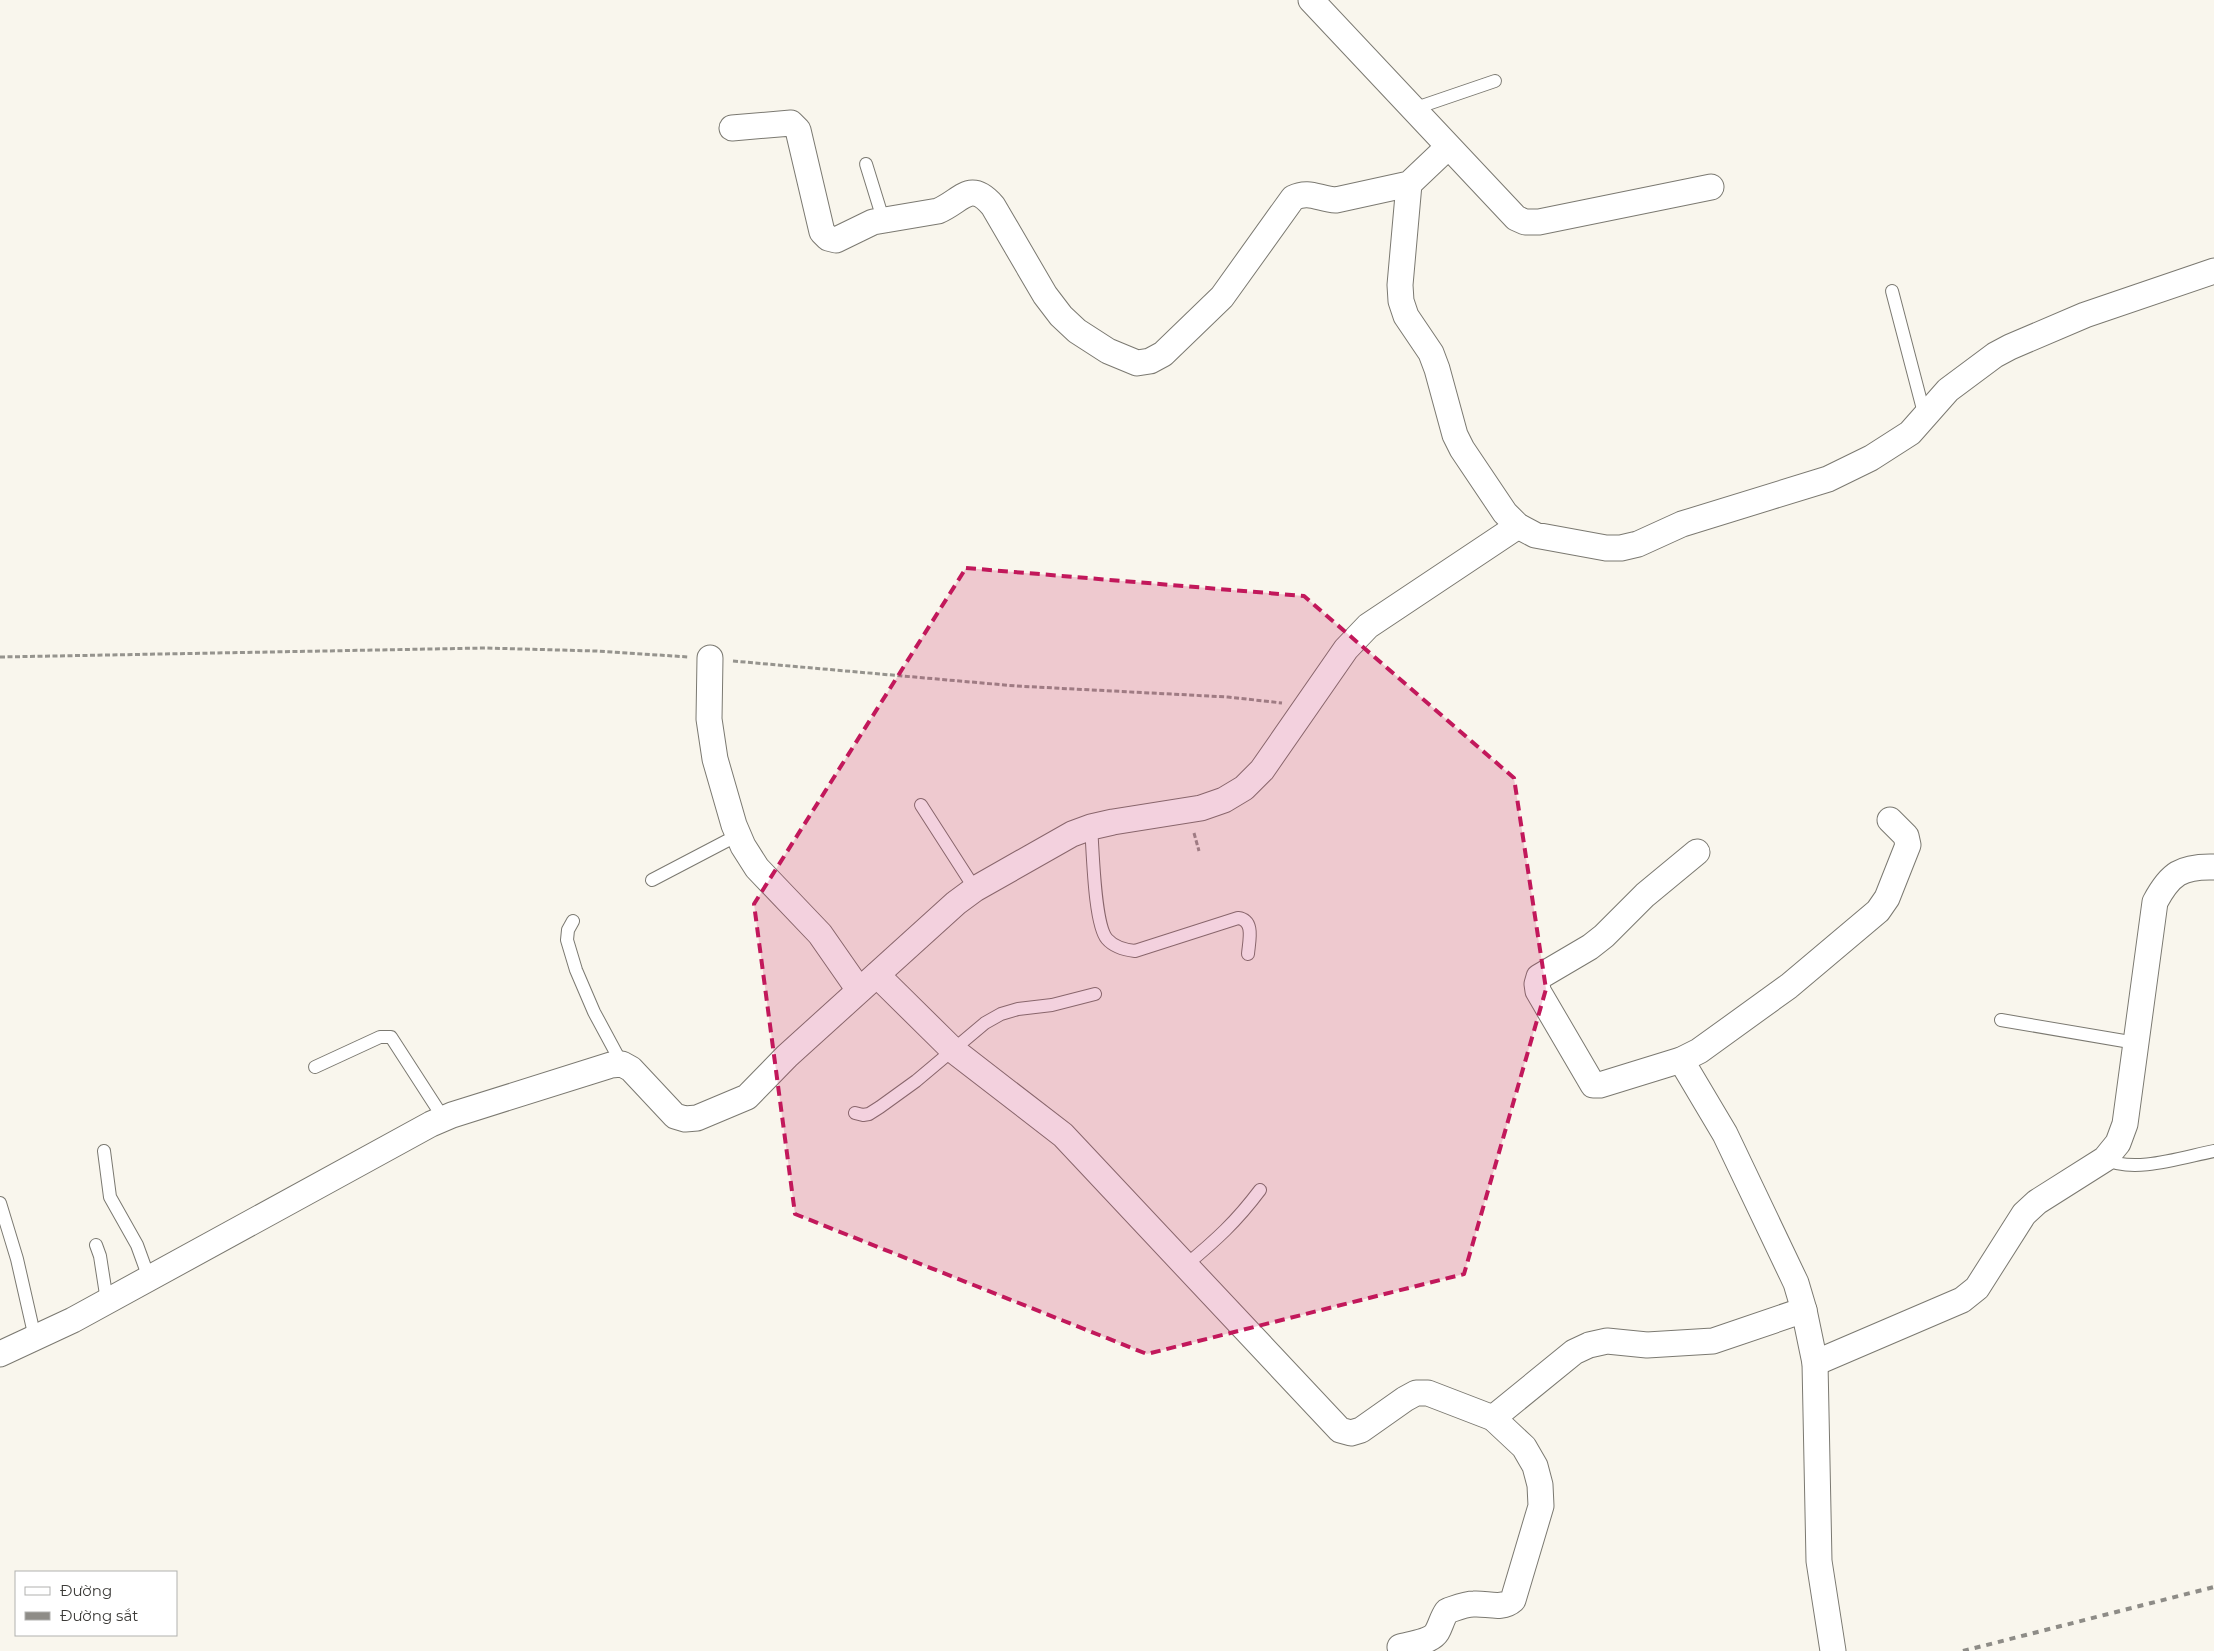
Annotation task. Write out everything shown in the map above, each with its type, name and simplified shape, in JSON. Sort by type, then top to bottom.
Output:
[{"type":"street","points":[[1311,0],[1516,218],[1525,222],[1539,222],[1711,187]]},
{"type":"street","points":[[732,128],[791,123],[798,130],[820,226],[828,238],[836,240],[844,238],[873,222],[883,219],[938,210],[947,207],[966,193],[976,192],[985,196],[993,206],[1045,295],[1061,316],[1077,331],[1116,354],[1137,363],[1150,361],[1163,354],[1222,297],[1293,198],[1301,194],[1310,193],[1326,199],[1336,200],[1409,184],[1448,147]]},
{"type":"street","points":[[1409,184],[1400,301],[1406,316],[1431,353],[1438,369],[1455,435],[1462,449],[1505,513],[1518,526],[1536,535],[1606,548],[1621,548],[1638,544],[1682,524],[1828,479],[1849,470],[1910,433],[1948,390],[1995,355],[2085,315],[2214,271]]},
{"type":"street","points":[[0,1354],[108,1301],[444,1119],[611,1065],[622,1064],[631,1069],[675,1116],[685,1119],[697,1118],[747,1097],[787,1056],[868,982],[956,903],[975,889],[1072,834],[1091,827],[1201,808],[1224,800],[1244,788],[1262,770],[1346,649],[1368,626],[1518,526]]},
{"type":"street","points":[[710,658],[709,719],[715,758],[738,835],[757,868],[868,982],[1063,1135],[1340,1430],[1351,1433],[1361,1430],[1405,1399],[1416,1393],[1428,1393],[1493,1418],[1524,1447],[1535,1466],[1540,1485],[1541,1506],[1513,1600],[1508,1604],[1499,1606],[1476,1603],[1447,1611],[1441,1619],[1436,1634],[1428,1639],[1400,1647]]},
{"type":"street","points":[[1697,852],[1645,895],[1604,936],[1590,947],[1539,978],[1537,984],[1593,1085],[1600,1085],[1681,1060],[1699,1051],[1789,986],[1878,911],[1888,898],[1908,845],[1906,836],[1890,820]]},
{"type":"street","points":[[1814,1363],[1962,1300],[1977,1288],[2024,1214],[2037,1202],[2105,1159],[2118,1143],[2125,1124],[2155,902],[2165,883],[2180,872],[2199,867],[2214,867]]},
{"type":"street","points":[[1681,1060],[1725,1134],[1796,1283],[1804,1310],[1814,1363],[1817,1537],[1833,1651]]},
{"type":"street","points":[[1493,1418],[1574,1352],[1589,1345],[1607,1341],[1647,1345],[1713,1341],[1804,1310]]},
{"type":"lane","points":[[1413,109],[1495,82]]},
{"type":"lane","points":[[866,164],[883,219]]},
{"type":"lane","points":[[1892,291],[1925,417]]},
{"type":"lane","points":[[921,805],[975,889]]},
{"type":"lane","points":[[1091,827],[1100,923],[1107,939],[1125,950],[1136,952],[1238,918],[1244,918],[1250,930],[1248,954]]},
{"type":"lane","points":[[652,880],[738,835]]},
{"type":"lane","points":[[573,921],[568,930],[567,940],[576,970],[594,1012],[622,1064]]},
{"type":"lane","points":[[856,1113],[863,1115],[874,1111],[916,1081],[985,1023],[1001,1014],[1018,1009],[1068,1002],[1095,994]]},
{"type":"lane","points":[[2001,1020],[2136,1044]]},
{"type":"lane","points":[[315,1067],[380,1037],[391,1037],[444,1119]]},
{"type":"lane","points":[[104,1151],[110,1198],[137,1245],[149,1278]]},
{"type":"lane","points":[[2105,1159],[2114,1163],[2138,1165],[2214,1151]]},
{"type":"lane","points":[[1186,1265],[1241,1216],[1260,1190]]},
{"type":"lane","points":[[0,1203],[17,1259],[35,1338]]},
{"type":"lane","points":[[96,1245],[100,1256],[108,1301]]},
{"type":"path","points":[[0,657],[485,648],[596,651],[710,658],[1016,686],[1272,700],[1290,706],[1299,718]]},
{"type":"highlighted area","points":[[966,568],[1304,596],[1514,778],[1546,989],[1464,1274],[1147,1354],[795,1214],[754,904]]},
{"type":"railway","points":[[1963,1651],[2214,1587]]}]
